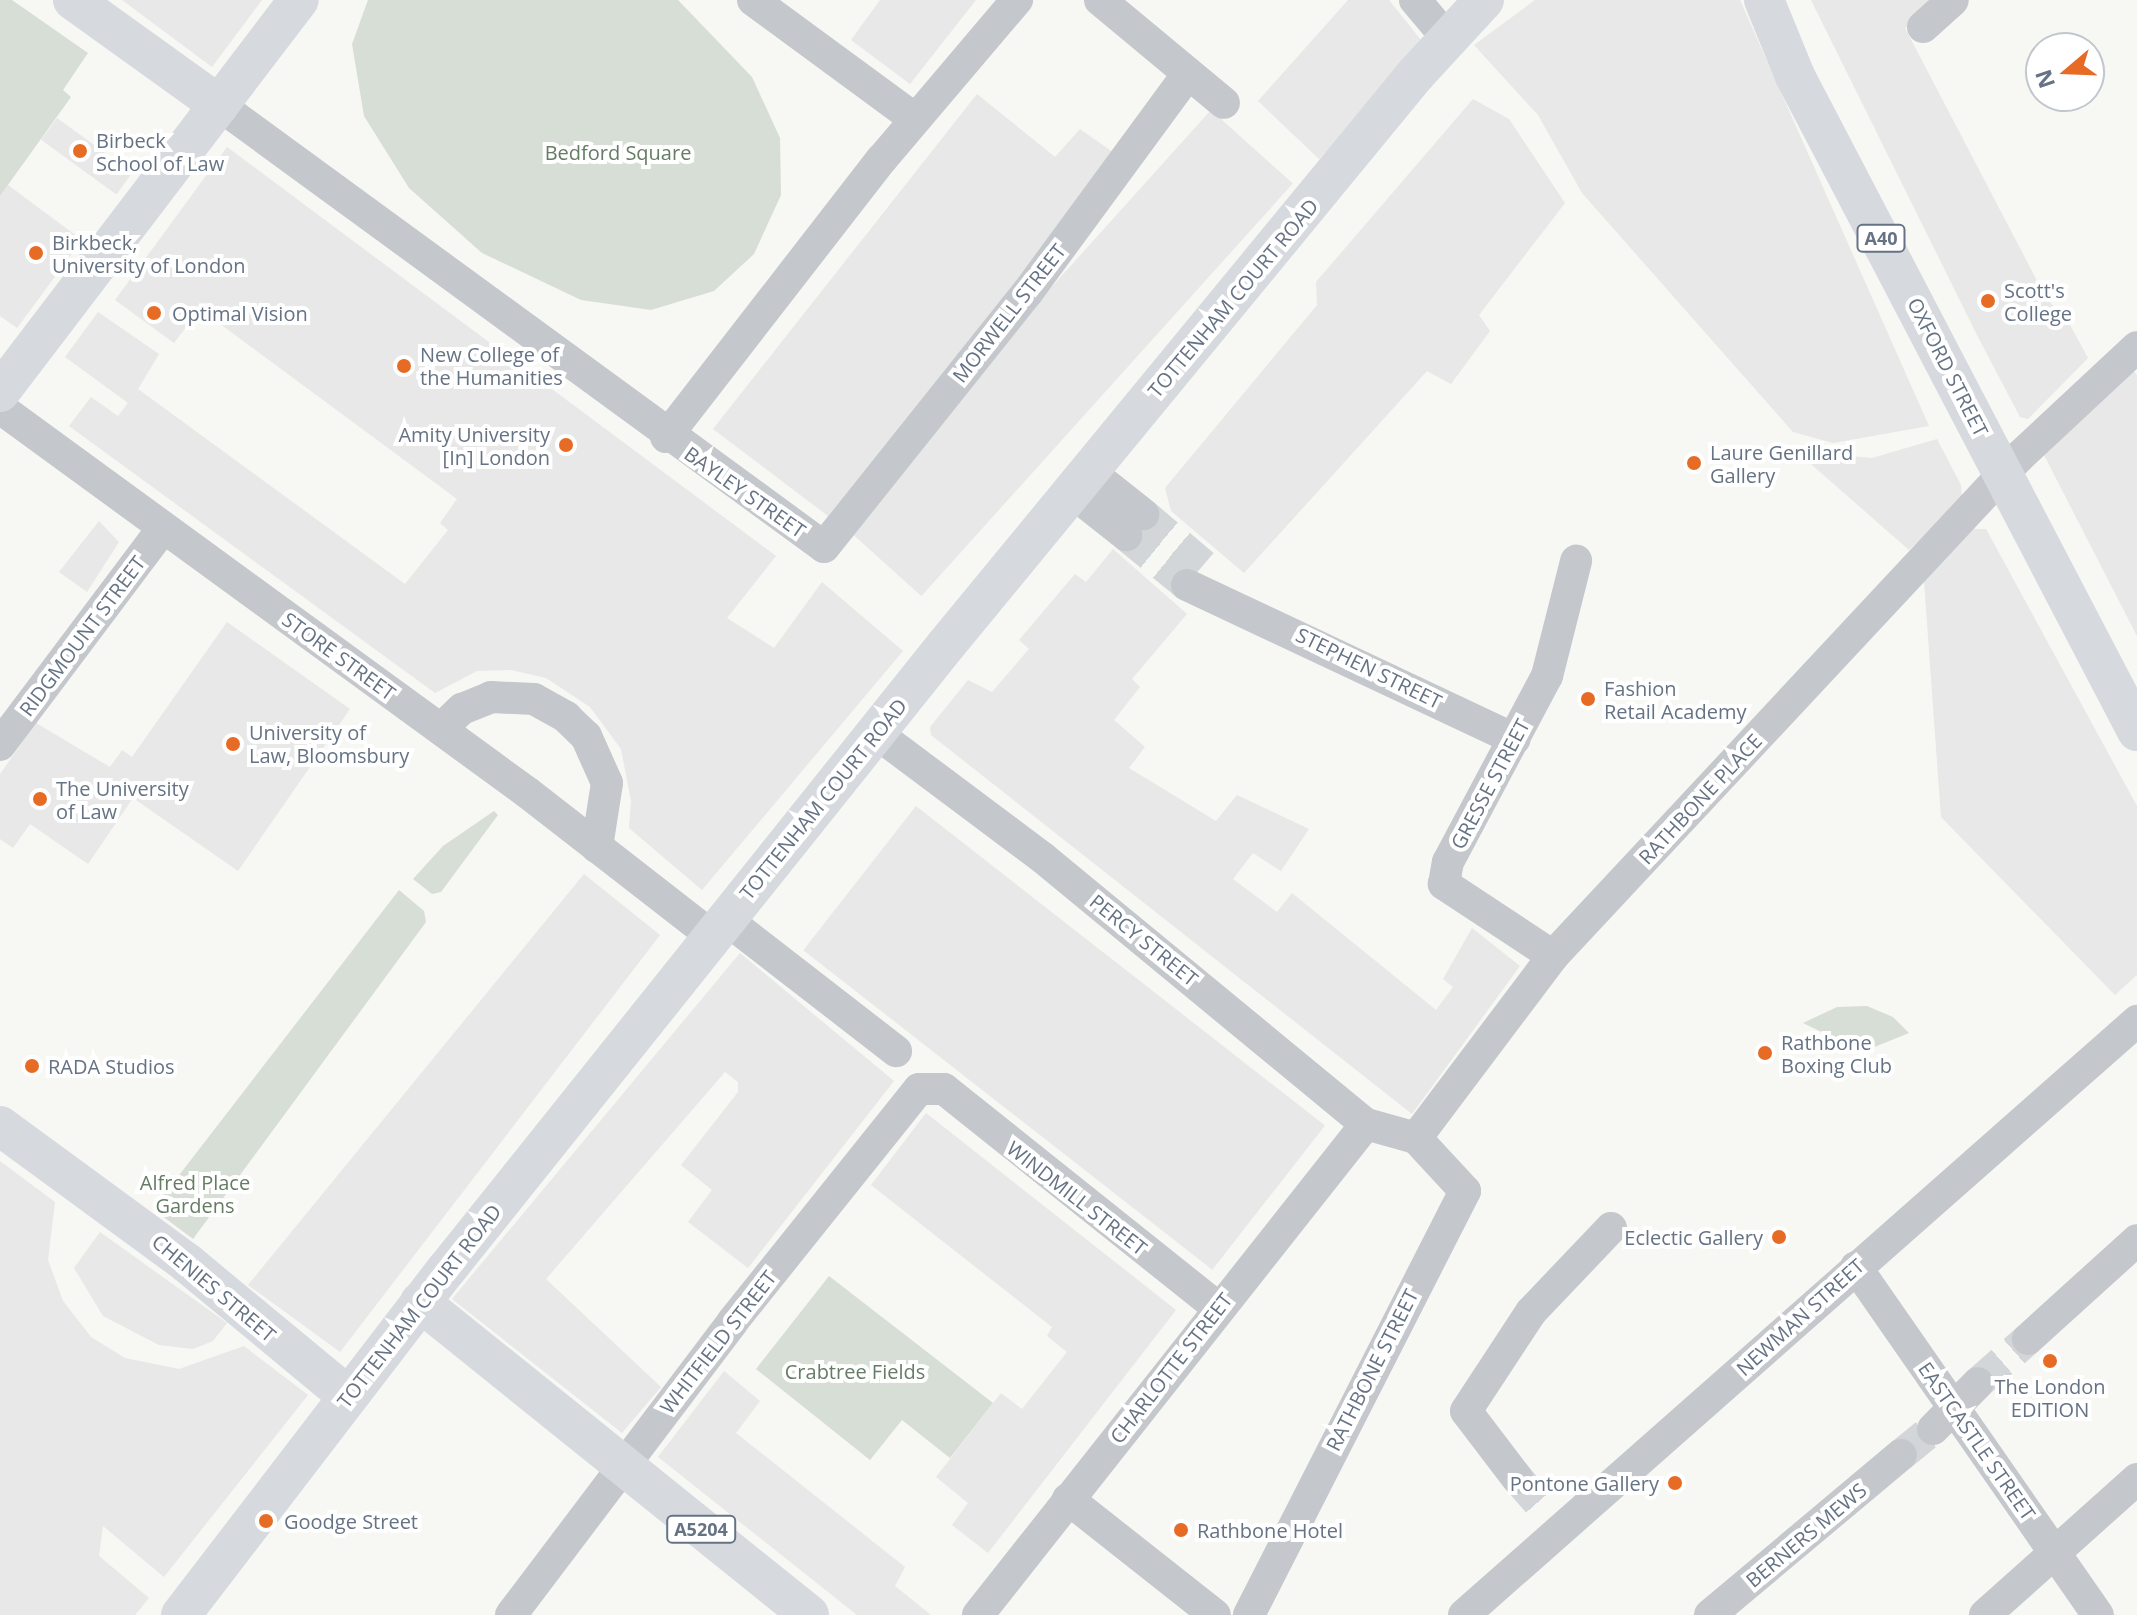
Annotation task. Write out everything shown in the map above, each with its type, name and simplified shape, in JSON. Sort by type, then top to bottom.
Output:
[{"type":"main road","points":[[73,0],[219,105]]},
{"type":"main road","points":[[0,392],[299,0]]},
{"type":"main road","name":"TOTTENHAM COURT ROAD","points":[[183,1614],[420,1302],[876,733],[1447,38],[1484,0]]},
{"type":"main road","name":"OXFORD STREET","points":[[1764,0],[1795,76],[2011,466],[2137,731]]},
{"type":"main road","name":"CHENIES STREET","points":[[0,1126],[187,1263],[348,1396]]},
{"type":"main road","name":"A5204","points":[[420,1302],[809,1615]]},
{"type":"street","points":[[753,0],[915,119]]},
{"type":"street","points":[[219,105],[655,428],[1017,0]]},
{"type":"street","points":[[1100,0],[1224,103]]},
{"type":"street","points":[[1415,0],[1447,38]]},
{"type":"street","points":[[1923,27],[1953,0]]},
{"type":"street","name":"MORWELL STREET","points":[[824,547],[1027,293],[1188,74]]},
{"type":"street","name":"RATHBONE PLACE","points":[[1416,1138],[1553,956],[2011,466],[2057,419],[2137,347]]},
{"type":"street","name":"STORE STREET","points":[[0,408],[441,729],[597,847],[720,929]]},
{"type":"street","name":"BAYLEY STREET","points":[[655,428],[824,547]]},
{"type":"street","points":[[1082,483],[1135,524]]},
{"type":"street","name":"RIDGMOUNT STREET","points":[[0,745],[163,528]]},
{"type":"street","name":"GRESSE STREET","points":[[1553,956],[1444,884],[1448,862],[1547,676],[1576,561]]},
{"type":"street","name":"STEPHEN STREET","points":[[1195,575],[1223,597],[1515,739]]},
{"type":"street","points":[[441,729],[462,709],[491,697],[534,699],[566,717],[586,736],[607,783],[597,847]]},
{"type":"street","name":"PERCY STREET","points":[[876,733],[1043,858],[1366,1124],[1416,1138]]},
{"type":"street","points":[[720,929],[896,1051]]},
{"type":"street","name":"NEWMAN STREET","points":[[1464,1615],[1554,1519],[1856,1267],[2137,1021]]},
{"type":"street","name":"WINDMILL STREET","points":[[938,1088],[1218,1308]]},
{"type":"street","name":"WHITFIELD STREET","points":[[511,1615],[908,1098],[919,1089],[938,1088]]},
{"type":"street","name":"CHARLOTTE STREET","points":[[978,1615],[1366,1124]]},
{"type":"street","name":"RATHBONE STREET","points":[[1249,1615],[1465,1191],[1416,1138]]},
{"type":"street","points":[[1517,1478],[1466,1411],[1531,1312],[1611,1228]]},
{"type":"street","points":[[2028,1339],[2137,1240]]},
{"type":"street","name":"EASTCASTLE STREET","points":[[1856,1267],[1943,1417],[2053,1551],[2098,1615]]},
{"type":"street","points":[[1943,1417],[1978,1383]]},
{"type":"street","name":"BERNERS MEWS","points":[[1710,1615],[1901,1455]]},
{"type":"street","points":[[1985,1615],[2137,1479]]},
{"type":"street","points":[[1068,1499],[1215,1615]]},
{"type":"shaded area","points":[[122,0],[262,0],[212,67]]},
{"type":"shaded area","points":[[880,0],[976,0],[910,84],[851,40]]},
{"type":"shaded area","points":[[1348,0],[1389,0],[1429,50],[1319,159],[1258,101]]},
{"type":"shaded area","points":[[1535,0],[1740,0],[1929,426],[1833,443],[1793,432],[1582,193],[1538,115],[1474,45]]},
{"type":"shaded area","points":[[1811,0],[1938,0],[1905,28],[2046,298],[2069,323],[2088,358],[2028,419],[2020,417],[1978,337]]},
{"type":"shaded area","points":[[977,94],[1055,157],[1080,129],[1117,155],[828,516],[713,429]]},
{"type":"shaded area","points":[[1473,99],[1509,119],[1565,203],[1479,315],[1490,331],[1451,384],[1427,371],[1244,573],[1171,511],[1165,488],[1317,305],[1316,282]]},
{"type":"shaded area","points":[[1211,110],[1293,184],[921,596],[840,522]]},
{"type":"shaded area","name":"Birbeck School of Law","points":[[57,118],[132,173],[116,195],[41,140]]},
{"type":"shaded area","points":[[227,147],[776,556],[727,618],[774,648],[822,582],[903,651],[702,890],[629,828],[631,801],[621,749],[590,707],[546,678],[511,670],[477,671],[435,693],[69,426],[91,397],[118,416],[128,403],[65,357],[98,312],[159,354],[138,389],[405,584],[448,530],[440,523],[457,499],[200,309],[174,343],[115,300]]},
{"type":"shaded area","name":"Birkbeck, University of London","points":[[8,185],[82,240],[17,328],[0,316],[0,196]]},
{"type":"shaded area","points":[[2132,369],[2137,375],[2137,636],[2044,455]]},
{"type":"shaded area","points":[[1937,439],[1961,485],[1962,499],[1909,550],[1796,451],[1872,458]]},
{"type":"shaded area","points":[[99,521],[119,542],[87,592],[59,572]]},
{"type":"shaded area","points":[[1970,529],[1986,529],[2137,806],[2137,975],[2115,995],[1941,817],[1924,581]]},
{"type":"shaded area","points":[[1113,549],[1187,614],[1132,679],[1140,687],[1114,720],[1145,747],[1129,768],[1216,821],[1237,795],[1309,829],[1281,871],[1253,853],[1233,879],[1277,912],[1292,893],[1436,1010],[1453,987],[1443,979],[1472,928],[1520,966],[1412,1114],[931,735],[930,727],[968,680],[992,692],[1029,649],[1019,640],[1075,574],[1086,582]]},
{"type":"shaded area","name":"University of Law, Bloomsbury","points":[[227,622],[350,709],[238,871],[133,798],[88,864],[30,824],[13,848],[0,839],[0,774],[36,723],[110,767],[122,750],[132,757]]},
{"type":"shaded area","points":[[916,806],[1325,1126],[1212,1270],[803,950]]},
{"type":"shaded area","points":[[584,874],[660,935],[340,1352],[248,1285]]},
{"type":"shaded area","points":[[740,953],[894,1081],[748,1268],[688,1222],[712,1190],[681,1165],[738,1092],[738,1082],[725,1072],[546,1279],[661,1387],[622,1433],[452,1299]]},
{"type":"shaded area","points":[[926,1113],[1176,1310],[988,1553],[952,1525],[968,1503],[936,1477],[1001,1393],[1022,1409],[1067,1352],[1047,1336],[1052,1327],[871,1185]]},
{"type":"shaded area","points":[[0,1161],[55,1202],[48,1260],[63,1301],[91,1337],[125,1358],[179,1369],[244,1346],[308,1395],[164,1577],[103,1526],[99,1556],[149,1598],[135,1615],[0,1615]]},
{"type":"shaded area","points":[[100,1232],[227,1323],[213,1341],[193,1349],[159,1345],[103,1316],[74,1268]]},
{"type":"shaded area","points":[[724,1371],[760,1401],[736,1433],[905,1567],[895,1586],[931,1615],[857,1615],[658,1457]]},
{"type":"green space","points":[[0,0],[12,0],[88,53],[63,90],[71,97],[0,196]]},
{"type":"green space","name":"Bedford Square","points":[[368,0],[678,0],[752,77],[780,138],[781,195],[754,254],[714,291],[651,310],[581,300],[482,253],[409,188],[364,116],[352,44]]},
{"type":"green space","points":[[494,811],[498,815],[441,892],[432,894],[413,879],[443,846]]},
{"type":"green space","name":"Alfred Place Gardens","points":[[399,890],[424,911],[426,922],[193,1239],[153,1209]]},
{"type":"green space","points":[[1867,1006],[1893,1017],[1909,1033],[1872,1048],[1852,1047],[1803,1023],[1837,1007]]},
{"type":"green space","name":"Crabtree Fields","points":[[829,1276],[993,1403],[950,1458],[902,1420],[870,1460],[756,1369]]},
{"type":"tunnel","points":[[1143,514],[1203,565]]},
{"type":"tunnel","points":[[1126,535],[1187,585]]},
{"type":"tunnel","points":[[1978,1383],[2028,1339]]},
{"type":"tunnel","points":[[1901,1455],[1933,1429]]},
{"type":"tunnel","points":[[1517,1478],[1545,1510]]},
{"type":"place","name":"Birbeck School of Law","points":[[80,151]]},
{"type":"place","name":"Birkbeck, University of London","points":[[36,253]]},
{"type":"place","name":"Scott's College","points":[[1988,301]]},
{"type":"place","name":"Optimal Vision","points":[[154,313]]},
{"type":"place","name":"New College of the Humanities","points":[[404,366]]},
{"type":"place","name":"Amity University [In] London","points":[[566,445]]},
{"type":"place","name":"Laure Genillard Gallery","points":[[1694,463]]},
{"type":"place","name":"Fashion Retail Academy","points":[[1588,699]]},
{"type":"place","name":"University of Law, Bloomsbury","points":[[233,744]]},
{"type":"place","name":"The University of Law","points":[[40,799]]},
{"type":"place","name":"Rathbone Boxing Club","points":[[1765,1053]]},
{"type":"place","name":"RADA Studios","points":[[32,1066]]},
{"type":"place","name":"Eclectic Gallery","points":[[1779,1237]]},
{"type":"place","name":"The London EDITION","points":[[2050,1361]]},
{"type":"place","name":"Pontone Gallery","points":[[1675,1483]]},
{"type":"place","name":"Goodge Street","points":[[266,1521]]},
{"type":"place","name":"Rathbone Hotel","points":[[1181,1530]]}]
